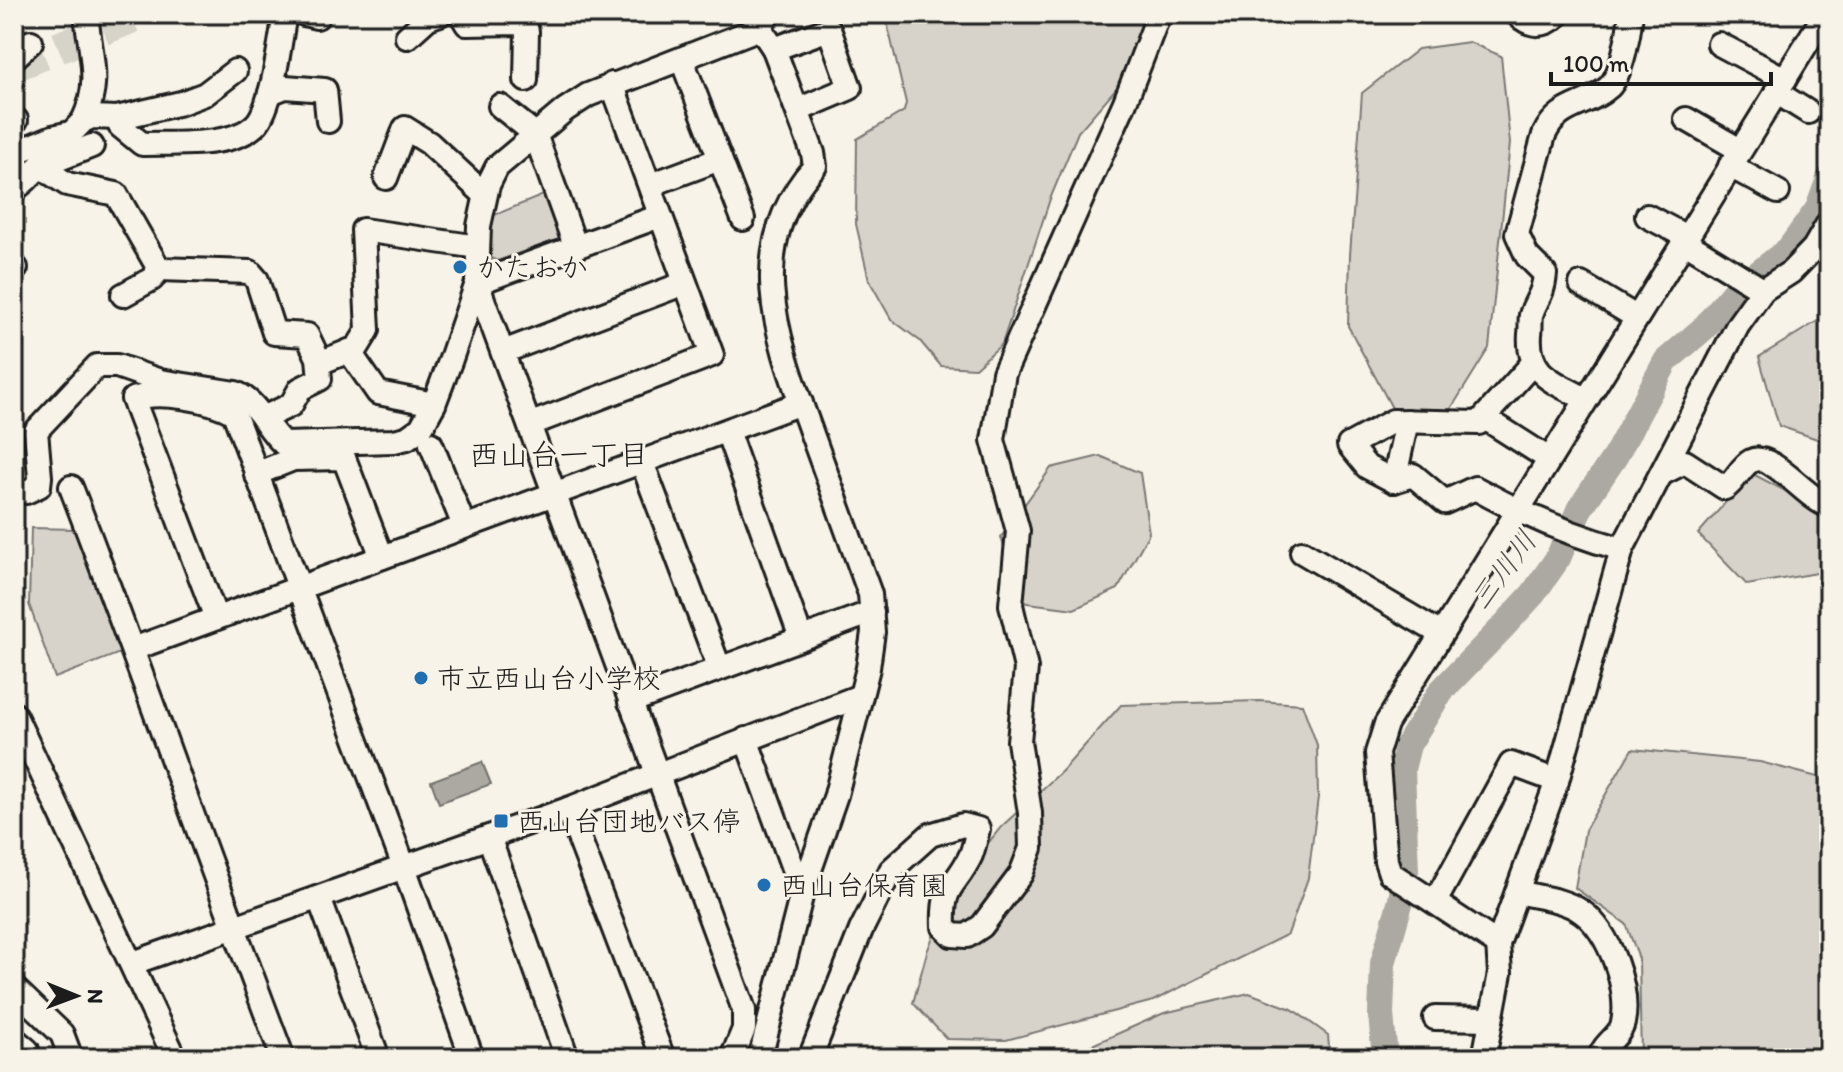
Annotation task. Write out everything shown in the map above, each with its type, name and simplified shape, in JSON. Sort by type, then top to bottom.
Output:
[{"type":"street","points":[[14,153],[78,127],[94,93],[95,75],[86,14]]},
{"type":"street","points":[[117,118],[120,126],[142,144],[224,139],[243,133],[257,123],[270,93],[285,14]]},
{"type":"street","points":[[407,37],[428,18],[440,14]]},
{"type":"street","points":[[810,1058],[861,930],[891,870],[930,835],[963,825],[978,829],[971,855],[948,887],[943,905],[944,927],[952,935],[967,936],[982,926],[1021,874],[1031,848],[1030,813],[1019,741],[1026,668],[1011,605],[1018,531],[993,440],[1004,373],[1125,102],[1159,14]]},
{"type":"street","points":[[1517,14],[1538,25],[1549,22],[1559,14]]},
{"type":"street","points":[[1585,399],[1539,373],[1533,363],[1530,344],[1532,315],[1542,296],[1545,274],[1521,245],[1517,234],[1551,120],[1610,85],[1620,65],[1631,14]]},
{"type":"street","points":[[1498,944],[1390,873],[1386,861],[1377,753],[1386,724],[1825,14]]},
{"type":"street","points":[[14,492],[26,492],[39,486],[36,431],[97,366],[117,366],[160,381],[247,397],[275,437],[284,444],[407,438],[421,428],[434,404],[477,283],[479,226],[485,195],[497,167],[565,110],[612,84],[682,60],[764,21],[798,110],[815,166],[803,179],[778,228],[773,250],[771,293],[778,332],[870,594],[872,612],[871,650],[836,795],[802,893],[762,1054],[736,1050],[744,1029],[744,1010],[477,283]]},
{"type":"street","points":[[467,26],[523,23],[527,31],[526,80]]},
{"type":"street","points":[[774,49],[829,29],[850,88],[798,110]]},
{"type":"street","points":[[14,58],[31,42]]},
{"type":"street","points":[[1719,44],[1780,86],[1808,112]]},
{"type":"street","points":[[682,60],[743,219]]},
{"type":"street","points":[[14,190],[92,117],[117,118],[181,103],[205,94],[235,71]]},
{"type":"street","points":[[531,424],[712,355],[612,84]]},
{"type":"street","points":[[270,93],[285,87],[325,90],[328,121]]},
{"type":"street","points":[[500,106],[535,134],[575,245]]},
{"type":"street","points":[[1686,119],[1778,192]]},
{"type":"street","points":[[386,178],[405,128],[429,143],[485,195]]},
{"type":"street","points":[[40,166],[92,146]]},
{"type":"street","points":[[650,185],[720,159]]},
{"type":"street","points":[[40,166],[67,184],[116,194],[159,269]]},
{"type":"street","points":[[477,283],[660,216]]},
{"type":"street","points":[[1647,216],[1681,234],[1685,242],[1762,289]]},
{"type":"street","points":[[1484,1058],[1500,973],[1498,944],[1557,781],[1622,549],[1732,335],[1762,289],[1798,264],[1814,248],[1829,222]]},
{"type":"street","points":[[319,363],[357,348],[368,330],[363,230],[478,247]]},
{"type":"street","points":[[123,295],[152,279],[159,269]]},
{"type":"street","points":[[159,269],[250,272],[257,280],[274,333],[307,335],[319,363],[320,379],[300,389],[291,405],[263,418]]},
{"type":"street","points":[[503,352],[685,283]]},
{"type":"street","points":[[1581,284],[1636,317]]},
{"type":"street","points":[[349,351],[378,393],[434,404]]},
{"type":"street","points":[[1533,363],[1479,423],[1393,421],[1349,445],[1367,467],[1394,481],[1413,475],[1445,502],[1475,488],[1552,528],[1622,549]]},
{"type":"street","points":[[216,618],[133,399],[149,393],[220,405],[234,413],[472,1058]]},
{"type":"street","points":[[133,649],[801,403]]},
{"type":"street","points":[[1394,481],[1407,421]]},
{"type":"street","points":[[1491,422],[1549,459]]},
{"type":"street","points":[[727,431],[801,638]]},
{"type":"street","points":[[431,444],[464,526]]},
{"type":"street","points":[[256,474],[293,459],[344,458],[382,557]]},
{"type":"street","points":[[1663,473],[1685,462],[1725,488],[1746,464],[1756,459],[1768,460],[1812,498],[1829,506]]},
{"type":"street","points":[[642,462],[719,667]]},
{"type":"street","points":[[71,487],[283,1058]]},
{"type":"street","points":[[1302,552],[1441,634]]},
{"type":"street","points":[[630,702],[872,612]]},
{"type":"street","points":[[133,963],[568,809],[860,696]]},
{"type":"street","points":[[14,714],[175,1058]]},
{"type":"street","points":[[746,739],[802,893]]},
{"type":"street","points":[[1427,898],[1511,764],[1557,781]]},
{"type":"street","points":[[568,809],[663,1058]]},
{"type":"street","points":[[489,837],[567,1058]]},
{"type":"street","points":[[1517,892],[1572,906],[1592,922],[1603,938],[1624,988],[1624,1010],[1622,1027],[1603,1047],[1600,1058]]},
{"type":"street","points":[[319,898],[378,1058]]},
{"type":"street","points":[[14,988],[62,1034],[71,1058]]},
{"type":"street","points":[[1435,1018],[1491,1019]]},
{"type":"shaded area","points":[[885,14],[1161,14],[1126,77],[1078,132],[1050,199],[1002,344],[975,368],[941,366],[920,341],[891,319],[869,280],[856,224],[857,139],[904,111],[906,103]]},
{"type":"shaded area","points":[[1469,42],[1501,56],[1510,143],[1489,348],[1449,412],[1392,408],[1348,326],[1362,93],[1418,49]]},
{"type":"shaded area","points":[[546,194],[562,238],[497,261],[486,255],[492,216]]},
{"type":"shaded area","points":[[1829,314],[1829,443],[1779,426],[1759,357]]},
{"type":"shaded area","points":[[1100,456],[1140,473],[1149,533],[1118,589],[1074,609],[1021,602],[1001,537],[1051,468]]},
{"type":"shaded area","points":[[1751,473],[1829,514],[1829,571],[1747,585],[1698,534]]},
{"type":"shaded area","points":[[31,528],[76,529],[120,653],[55,678],[29,604]]},
{"type":"shaded area","points":[[1259,701],[1302,704],[1317,745],[1318,797],[1308,878],[1288,934],[1153,1001],[1006,1040],[947,1039],[913,1003],[927,952],[951,890],[1001,827],[1062,771],[1121,705]]},
{"type":"shaded area","points":[[1632,749],[1760,762],[1829,780],[1829,1058],[1641,1058],[1639,959],[1626,924],[1575,888],[1585,830]]},
{"type":"shaded area","points":[[482,762],[491,784],[439,803],[431,781]]},
{"type":"shaded area","points":[[1249,993],[1292,1009],[1328,1035],[1330,1058],[1063,1058],[1164,1013]]},
{"type":"waterway","name":"三川川","points":[[1385,1058],[1381,1014],[1383,963],[1406,871],[1402,769],[1408,745],[1441,691],[1533,594],[1558,558],[1579,510],[1616,455],[1666,361],[1704,328],[1732,294],[1789,249],[1818,209],[1829,179]]},
{"type":"tunnel","points":[[14,66],[140,14]]},
{"type":"place","name":"かたおか","points":[[460,267]]},
{"type":"place","name":"市立西山台小学校","points":[[421,678]]},
{"type":"place","name":"西山台団地バス停","points":[[501,821]]},
{"type":"place","name":"西山台保育園","points":[[764,885]]},
{"type":"district","name":"西山台一丁目","points":[[559,455]]}]
